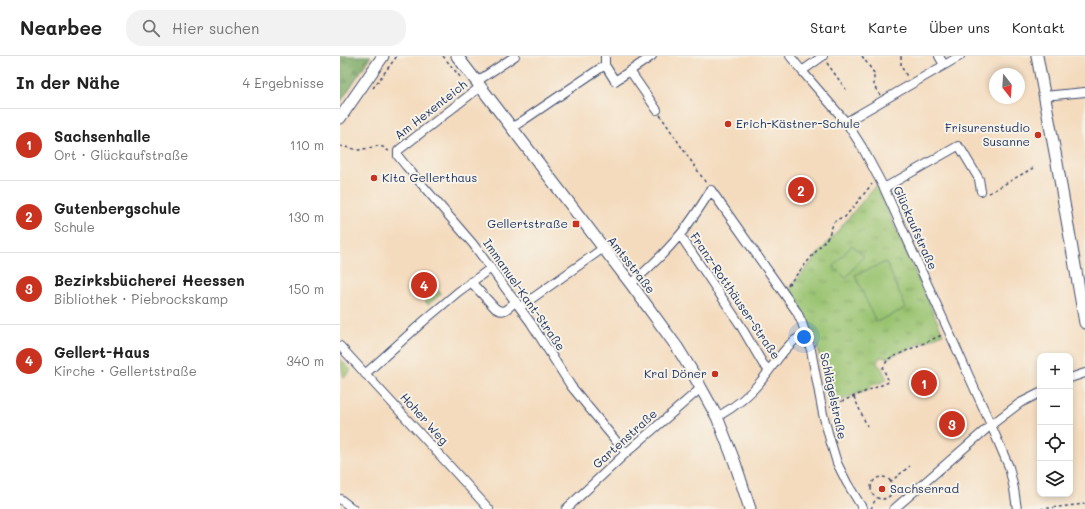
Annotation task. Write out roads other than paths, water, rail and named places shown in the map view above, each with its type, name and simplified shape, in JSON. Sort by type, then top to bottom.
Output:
[{"type":"street","points":[[340,118],[383,56]]},
{"type":"street","name":"Amtsstraße","points":[[457,56],[677,347],[717,417],[735,463],[750,509]]},
{"type":"street","name":"Am Hexenteich","points":[[397,154],[400,149],[411,139],[514,56]]},
{"type":"street","points":[[605,56],[605,65],[615,81],[652,56]]},
{"type":"street","name":"Glückaufstraße","points":[[790,56],[846,122],[879,177],[1009,468],[1017,509]]},
{"type":"street","points":[[802,71],[823,56]]},
{"type":"street","points":[[939,56],[944,65]]},
{"type":"street","points":[[846,122],[960,56]]},
{"type":"street","points":[[1037,56],[1085,319]]},
{"type":"street","points":[[512,128],[605,65]]},
{"type":"street","points":[[630,71],[657,110]]},
{"type":"street","points":[[1044,96],[1085,92]]},
{"type":"street","points":[[884,188],[958,146],[979,179],[982,191]]},
{"type":"street","name":"Immanuel-Kant-Straße","points":[[397,154],[473,244],[544,341],[571,386],[626,453]]},
{"type":"street","name":"Schlägelstraße","points":[[680,236],[711,190],[797,312],[811,350],[822,409],[837,463],[863,509]]},
{"type":"street","points":[[630,284],[654,264],[680,236]]},
{"type":"street","name":"Franz-Rotthäuser-Straße","points":[[680,236],[739,323],[763,364],[769,370]]},
{"type":"street","points":[[472,282],[498,311],[503,311],[518,304],[602,249]]},
{"type":"street","points":[[365,374],[458,292],[491,268]]},
{"type":"street","points":[[717,417],[745,397],[760,382],[786,348],[794,340],[805,333]]},
{"type":"street","name":"Hoher Weg","points":[[340,346],[489,509]]},
{"type":"street","points":[[1073,377],[1085,373]]},
{"type":"street","name":"Gartenstraße","points":[[566,509],[626,453],[701,388]]},
{"type":"street","points":[[894,509],[991,425],[1020,403],[1037,394]]},
{"type":"street","points":[[340,499],[354,509]]},
{"type":"place","name":"Erich-Kästner-Schule","points":[[728,124]]},
{"type":"place","name":"Frisurenstudio Susanne","points":[[1038,135]]},
{"type":"place","name":"Kita Gellerthaus","points":[[374,178]]},
{"type":"place","name":"Gutenbergschule","points":[[801,190]]},
{"type":"place","name":"Gellertstraße","points":[[576,224]]},
{"type":"place","name":"Gellert-Haus","points":[[424,285]]},
{"type":"place","name":"Kral Döner","points":[[715,374]]},
{"type":"place","name":"Sachsenhalle","points":[[924,383]]},
{"type":"place","name":"Bezirksbücherei Heessen","points":[[952,424]]},
{"type":"place","name":"Sachsenrad","points":[[882,489]]}]
